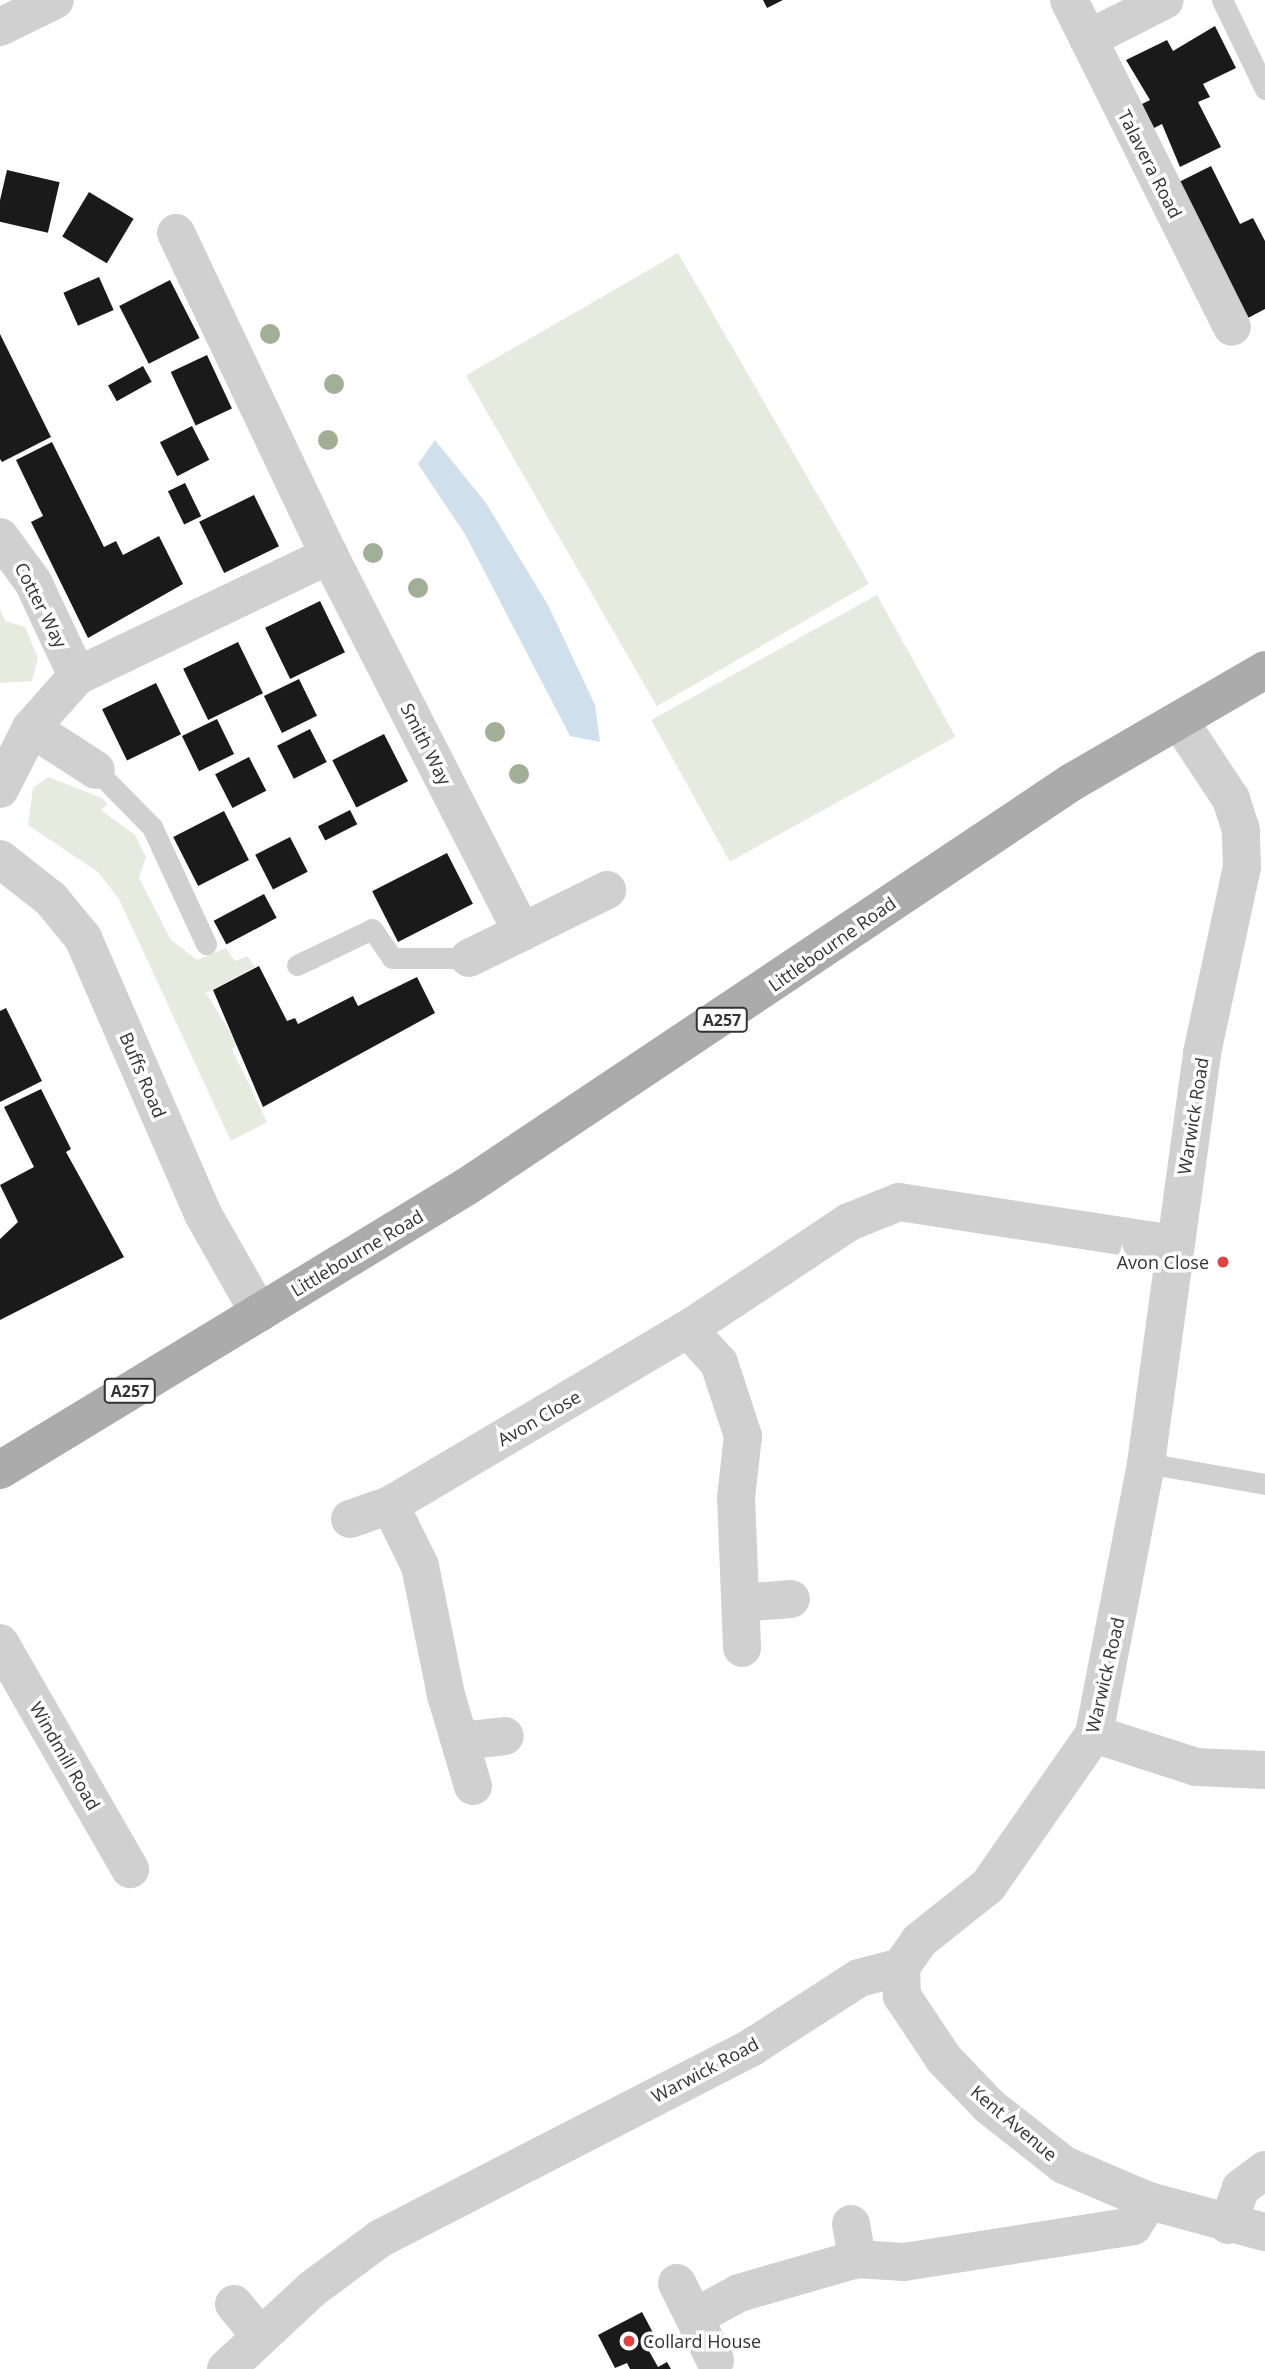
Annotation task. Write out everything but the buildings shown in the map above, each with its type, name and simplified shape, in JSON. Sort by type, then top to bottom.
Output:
[{"type":"main road","name":"Littlebourne Road","points":[[259,1313],[589,1109],[1072,782],[1180,722],[1265,670]]},
{"type":"main road","name":"A257","points":[[0,1470],[259,1313]]},
{"type":"street","points":[[0,27],[55,0]]},
{"type":"street","name":"Talavera Road","points":[[1069,0],[1232,327]]},
{"type":"street","points":[[1088,38],[1165,0]]},
{"type":"street","name":"Smith Way","points":[[176,233],[329,555],[522,932]]},
{"type":"street","name":"Cotter Way","points":[[0,537],[33,582],[77,676]]},
{"type":"street","points":[[0,789],[31,728],[77,676],[329,555]]},
{"type":"street","name":"Warwick Road","points":[[226,2369],[312,2289],[414,2219],[752,2047],[859,1978],[901,1967],[919,1941],[988,1886],[1094,1734],[1146,1463],[1173,1244],[1202,1054],[1242,867],[1241,830],[1231,799],[1180,722]]},
{"type":"street","points":[[31,728],[96,770]]},
{"type":"street","name":"Buffs Road","points":[[0,859],[51,899],[83,938],[203,1214],[259,1313]]},
{"type":"street","points":[[469,958],[607,890]]},
{"type":"street","name":"Avon Close","points":[[350,1519],[390,1505],[688,1329],[849,1222],[899,1202],[1173,1244]]},
{"type":"street","points":[[688,1329],[719,1363],[743,1436],[736,1497],[742,1648]]},
{"type":"street","points":[[390,1505],[421,1566],[473,1786]]},
{"type":"street","points":[[741,1603],[791,1599]]},
{"type":"street","name":"Windmill Road","points":[[0,1643],[130,1869]]},
{"type":"street","points":[[1094,1734],[1196,1767],[1265,1770]]},
{"type":"street","points":[[461,1741],[505,1736]]},
{"type":"street","name":"Kent Avenue","points":[[901,1967],[902,1996],[944,2059],[989,2106],[1064,2165],[1149,2201],[1247,2229]]},
{"type":"street","points":[[1247,2229],[1241,2188],[1265,2170]]},
{"type":"street","points":[[695,2317],[739,2293],[854,2242],[904,2262],[1079,2237],[1133,2226],[1149,2201]]},
{"type":"street","points":[[677,2283],[715,2360]]},
{"type":"street","points":[[234,2304],[260,2336]]},
{"type":"lane","points":[[1222,0],[1265,89]]},
{"type":"lane","points":[[96,770],[152,827],[206,944]]},
{"type":"lane","points":[[297,965],[372,929],[392,958],[469,958]]},
{"type":"lane","points":[[1146,1463],[1265,1484]]},
{"type":"shaded area","points":[[678,253],[869,584],[657,706],[466,376]]},
{"type":"shaded area","points":[[877,595],[956,737],[730,862],[651,720]]},
{"type":"shaded area","points":[[0,609],[5,621],[25,627],[38,658],[32,681],[0,683]]},
{"type":"shaded area","points":[[48,777],[102,798],[107,804],[101,810],[135,835],[146,857],[139,878],[171,940],[197,960],[226,948],[235,961],[247,956],[255,967],[206,993],[238,1045],[232,1049],[267,1122],[231,1141],[119,899],[98,872],[28,825],[33,788]]},
{"type":"water","points":[[435,440],[486,503],[548,605],[595,705],[600,742],[570,736],[465,534],[418,464]]},
{"type":"place","name":"Avon Close","points":[[1223,1262]]},
{"type":"place","name":"Collard House","points":[[629,2341]]}]
